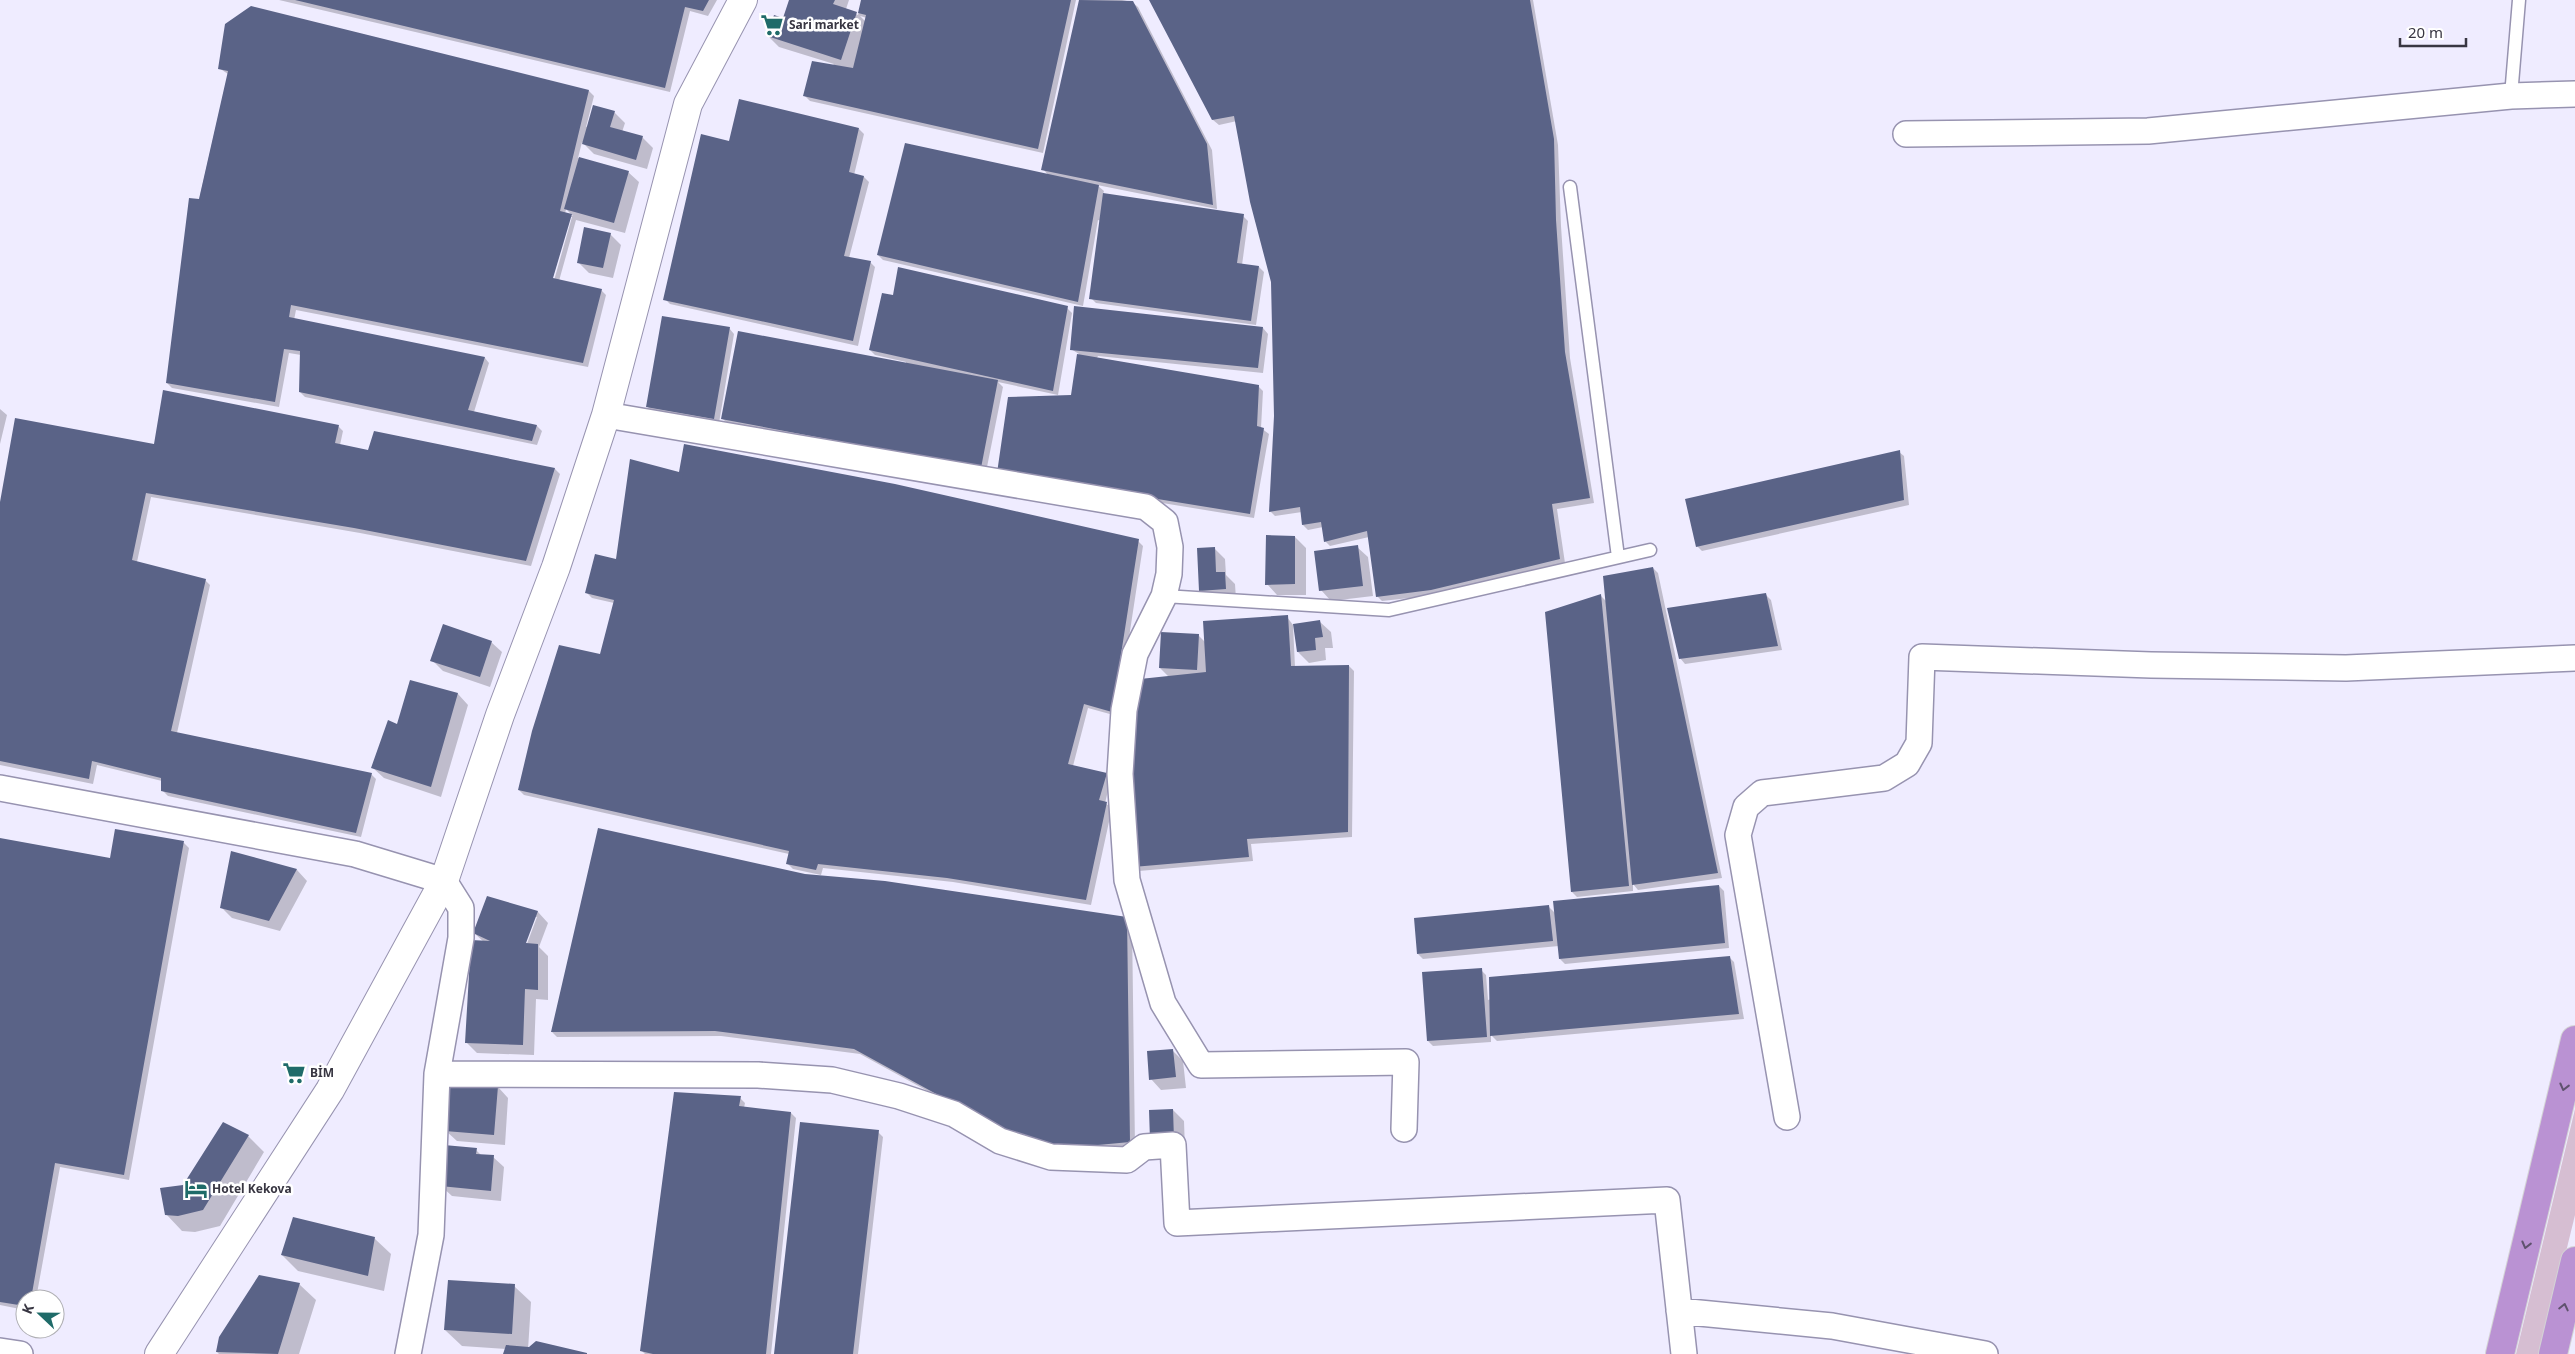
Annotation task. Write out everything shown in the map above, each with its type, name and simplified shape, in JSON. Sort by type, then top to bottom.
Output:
[{"type":"highway","points":[[2500,1354],[2575,1040]]},
{"type":"highway","points":[[2553,1354],[2575,1261]]},
{"type":"street","points":[[159,1354],[330,1090],[444,880],[500,714],[556,567],[606,415],[688,104],[743,0]]},
{"type":"street","points":[[1906,134],[2148,131],[2511,96],[2575,94]]},
{"type":"street","points":[[606,415],[1146,507],[1165,522],[1170,547],[1169,574],[1164,596],[1135,654],[1124,710],[1120,774],[1127,880],[1163,1003],[1201,1064],[1406,1062],[1404,1129]]},
{"type":"street","points":[[1787,1117],[1738,834],[1746,807],[1762,793],[1884,778],[1907,764],[1919,743],[1922,657],[2151,665],[2346,668],[2575,658]]},
{"type":"street","points":[[0,788],[355,854],[444,880],[461,908],[461,938],[437,1074],[431,1235],[408,1354]]},
{"type":"street","points":[[437,1074],[758,1075],[832,1080],[899,1096],[954,1114],[1000,1141],[1050,1156],[1127,1160],[1144,1147],[1173,1145],[1177,1223],[1667,1200],[1684,1354]]},
{"type":"street","points":[[1679,1311],[1832,1326],[1985,1354]]},
{"type":"lane","points":[[2511,96],[2519,0]]},
{"type":"lane","points":[[1570,187],[1618,557]]},
{"type":"lane","points":[[1164,596],[1389,610],[1650,550]]},
{"type":"shaded area","points":[[2575,1109],[2575,1215],[2541,1354],[2516,1354]]},
{"type":"building","points":[[295,0],[709,0],[703,11],[685,7],[665,88]]},
{"type":"building","points":[[789,0],[835,0],[833,4],[857,12],[841,60],[767,36],[774,15],[783,18]]},
{"type":"building","points":[[861,0],[1071,0],[1038,149],[803,96],[812,61],[853,68],[866,15],[858,13]]},
{"type":"building","points":[[1079,0],[1133,1],[1207,144],[1213,205],[1041,170]]},
{"type":"building","points":[[1149,0],[1530,0],[1554,139],[1556,220],[1565,352],[1590,498],[1552,504],[1560,559],[1431,590],[1376,597],[1367,531],[1324,542],[1321,522],[1302,525],[1300,507],[1269,512],[1274,416],[1271,282],[1250,202],[1234,116],[1212,120]]},
{"type":"building","points":[[251,6],[589,90],[560,211],[572,214],[553,278],[602,289],[583,363],[291,305],[289,317],[485,357],[468,410],[537,425],[532,441],[299,392],[300,351],[284,349],[275,402],[166,383],[189,198],[199,199],[228,71],[218,69],[225,24]]},
{"type":"building","points":[[739,99],[859,128],[849,172],[864,176],[844,256],[871,261],[853,341],[663,300],[701,134],[729,141]]},
{"type":"building","points":[[593,105],[615,111],[610,127],[643,136],[636,160],[582,144]]},
{"type":"building","points":[[905,143],[1099,185],[1078,302],[877,255]]},
{"type":"building","points":[[579,157],[629,171],[614,223],[564,209]]},
{"type":"building","points":[[1103,193],[1244,214],[1237,263],[1259,266],[1251,321],[1089,299]]},
{"type":"building","points":[[584,227],[611,233],[603,268],[577,263]]},
{"type":"building","points":[[898,267],[1068,306],[1053,391],[869,350],[882,293],[893,295]]},
{"type":"building","points":[[1074,306],[1263,327],[1258,368],[1070,350]]},
{"type":"building","points":[[662,316],[730,327],[714,419],[646,407]]},
{"type":"building","points":[[738,331],[998,380],[981,468],[721,419]]},
{"type":"building","points":[[1077,354],[1259,385],[1257,426],[1264,428],[1250,514],[997,473],[1008,397],[1071,395]]},
{"type":"building","points":[[163,390],[339,425],[335,443],[368,450],[374,431],[555,468],[526,561],[354,528],[146,493],[132,560],[206,579],[171,731],[372,773],[356,833],[161,791],[161,778],[92,761],[89,779],[0,761],[0,502],[15,418],[154,444]]},
{"type":"building","points":[[684,444],[895,484],[1139,539],[1112,712],[1084,704],[1068,764],[1107,773],[1099,800],[1107,802],[1086,900],[947,878],[818,864],[816,870],[786,864],[789,851],[518,790],[532,731],[559,645],[600,654],[614,600],[585,593],[595,554],[616,559],[630,459],[679,472]]},
{"type":"building","points":[[1900,450],[1904,500],[1696,547],[1685,499]]},
{"type":"building","points":[[1266,535],[1295,536],[1295,584],[1265,585]]},
{"type":"building","points":[[1358,545],[1363,586],[1319,591],[1314,551]]},
{"type":"building","points":[[1215,547],[1216,572],[1225,572],[1226,589],[1199,591],[1197,548]]},
{"type":"building","points":[[1653,567],[1718,873],[1632,885],[1603,576]]},
{"type":"building","points":[[1766,593],[1778,646],[1679,659],[1667,608]]},
{"type":"building","points":[[1601,594],[1629,886],[1571,892],[1545,612]]},
{"type":"building","points":[[1288,615],[1291,666],[1349,665],[1348,832],[1247,839],[1249,857],[1133,867],[1125,756],[1140,679],[1206,672],[1203,621]]},
{"type":"building","points":[[1320,620],[1323,637],[1315,638],[1316,650],[1297,652],[1293,624]]},
{"type":"building","points":[[443,624],[492,641],[480,677],[430,661]]},
{"type":"building","points":[[1161,632],[1199,634],[1197,670],[1159,668]]},
{"type":"building","points":[[410,680],[458,693],[431,787],[371,768],[388,720],[397,724]]},
{"type":"building","points":[[598,828],[805,874],[885,881],[1127,917],[1130,1142],[1055,1149],[993,1125],[854,1049],[715,1031],[551,1032]]},
{"type":"building","points":[[115,829],[184,841],[124,1175],[55,1163],[33,1289],[15,1289],[15,1304],[0,1302],[0,838],[110,858]]},
{"type":"building","points":[[231,851],[297,869],[269,921],[220,908]]},
{"type":"building","points":[[1719,885],[1725,943],[1559,959],[1553,901]]},
{"type":"building","points":[[487,896],[538,911],[526,943],[538,944],[538,990],[525,989],[523,1045],[465,1043],[471,940],[490,941],[473,933]]},
{"type":"building","points":[[1549,905],[1553,941],[1417,954],[1414,918]]},
{"type":"building","points":[[1730,956],[1739,1014],[1490,1036],[1489,977]]},
{"type":"building","points":[[1482,968],[1487,1037],[1427,1041],[1422,972]]},
{"type":"building","points":[[1173,1049],[1176,1077],[1149,1080],[1147,1051]]},
{"type":"building","points":[[449,1082],[498,1086],[494,1135],[445,1131]]},
{"type":"building","points":[[674,1092],[741,1096],[739,1106],[791,1112],[766,1354],[653,1354],[640,1351]]},
{"type":"building","points":[[1173,1109],[1174,1140],[1150,1140],[1149,1110]]},
{"type":"building","points":[[223,1122],[249,1135],[203,1210],[178,1216],[165,1215],[160,1188],[183,1185]]},
{"type":"building","points":[[800,1122],[879,1130],[853,1354],[774,1354]]},
{"type":"building","points":[[444,1145],[477,1148],[476,1154],[494,1155],[491,1191],[440,1186]]},
{"type":"building","points":[[293,1217],[375,1237],[368,1276],[281,1255]]},
{"type":"building","points":[[259,1275],[300,1283],[278,1354],[216,1352],[219,1337]]},
{"type":"building","points":[[448,1280],[515,1284],[512,1334],[444,1330]]},
{"type":"building","points":[[536,1341],[587,1354],[503,1354],[506,1345],[529,1347]]},
{"type":"place","name":"Sari market","points":[[772,25]]},
{"type":"place","name":"BİM","points":[[294,1073]]},
{"type":"place","name":"Hotel Kekova","points":[[196,1189]]}]
